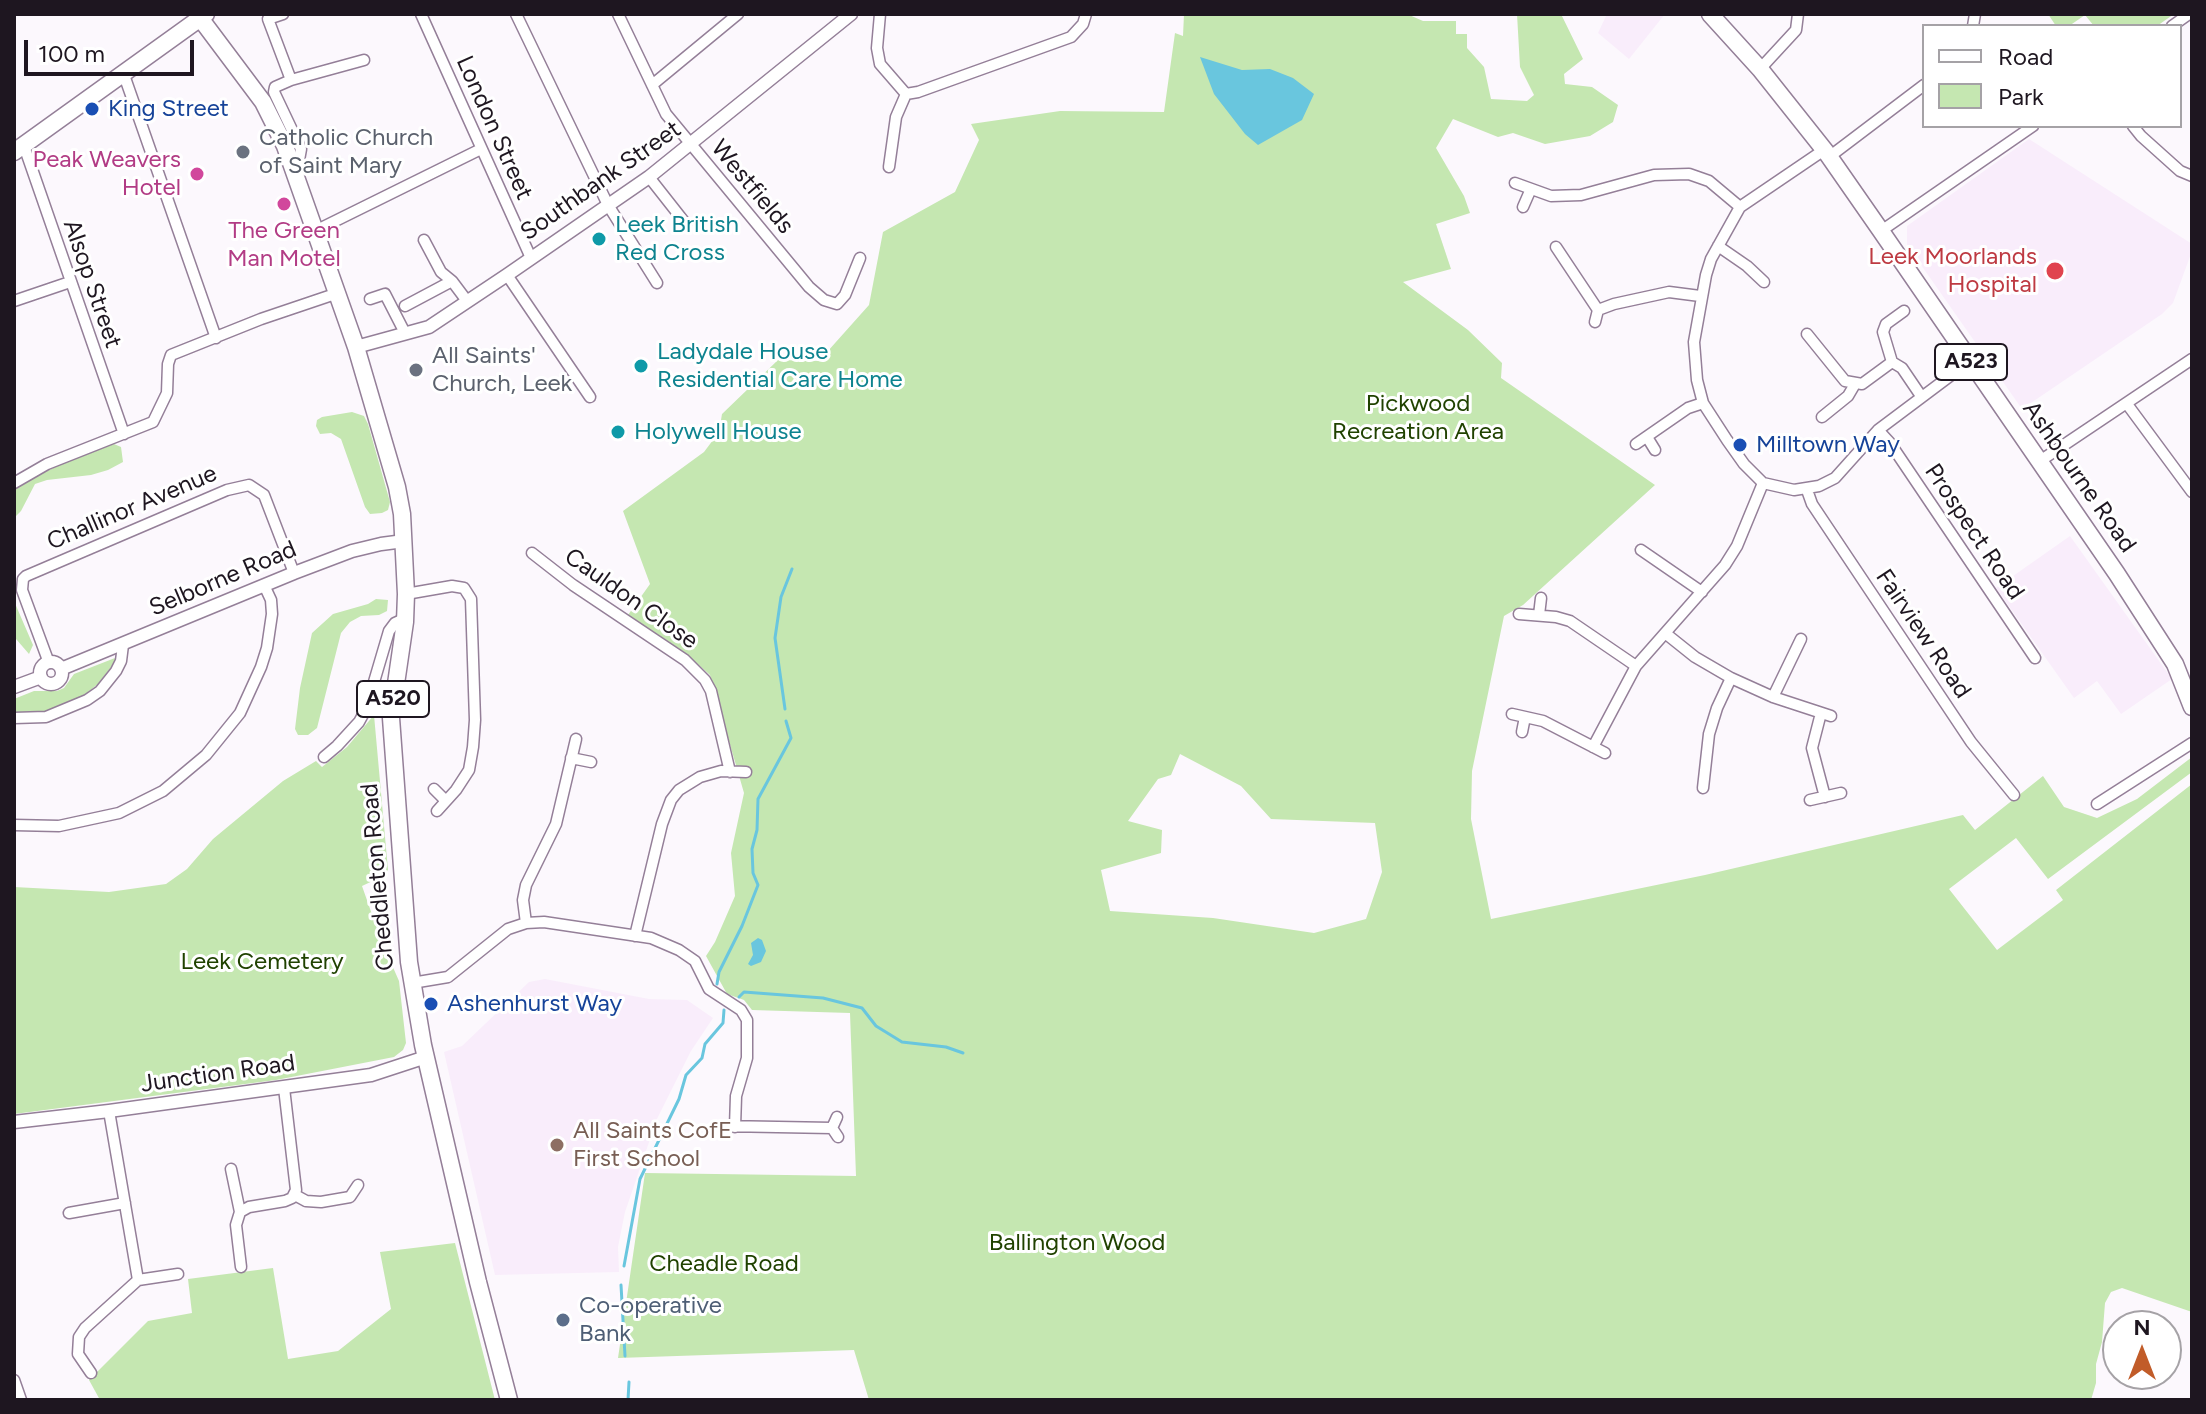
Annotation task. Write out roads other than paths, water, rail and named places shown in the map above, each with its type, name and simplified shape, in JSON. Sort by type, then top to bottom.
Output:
[{"type":"highway","name":"Ashbourne Road","points":[[1710,14],[1760,69],[1826,153],[1881,231],[2186,671],[2192,706]]},
{"type":"highway","points":[[19,149],[124,75],[200,15]]},
{"type":"highway","name":"A520","points":[[200,15],[263,102],[292,163],[356,347]]},
{"type":"highway","name":"Cheddleton Road","points":[[356,347],[397,487],[404,541],[406,618],[391,718],[412,983],[478,1282],[509,1400]]},
{"type":"street","points":[[283,14],[268,19],[291,80]]},
{"type":"street","name":"London Street","points":[[421,14],[531,258]]},
{"type":"street","points":[[516,14],[608,205],[657,283]]},
{"type":"street","name":"Westfields","points":[[618,14],[666,114],[809,287],[832,304],[841,301],[860,258]]},
{"type":"street","points":[[652,85],[738,14]]},
{"type":"street","name":"Southbank Street","points":[[356,347],[429,327],[507,275],[692,145],[851,14]]},
{"type":"street","points":[[880,14],[877,48],[880,64],[906,94]]},
{"type":"street","points":[[906,94],[1071,37],[1083,24],[1086,14]]},
{"type":"street","points":[[1760,69],[1796,30],[1798,14]]},
{"type":"street","points":[[292,163],[299,160],[301,149],[274,92],[275,87],[364,60]]},
{"type":"street","points":[[124,75],[216,338]]},
{"type":"street","points":[[1922,86],[1826,153],[1740,207],[1718,246],[1700,296],[1694,357],[1703,403],[1744,464],[1763,483],[1807,490],[1835,478],[1878,430],[1970,361]]},
{"type":"street","points":[[889,167],[896,117],[906,94]]},
{"type":"street","points":[[1881,231],[2030,128]]},
{"type":"street","points":[[2135,128],[2180,171],[2192,176]]},
{"type":"street","name":"Alsop Street","points":[[19,149],[124,434]]},
{"type":"street","points":[[315,231],[481,149]]},
{"type":"street","points":[[1515,183],[1530,191],[1551,196],[1581,195],[1654,175],[1689,174],[1709,181],[1740,207]]},
{"type":"street","points":[[649,177],[686,224]]},
{"type":"street","points":[[1523,207],[1530,191]]},
{"type":"street","points":[[424,240],[441,272],[467,301]]},
{"type":"street","points":[[1718,246],[1747,266],[1763,282]]},
{"type":"street","points":[[1563,252],[1598,310],[1595,322]]},
{"type":"street","points":[[507,275],[590,397]]},
{"type":"street","points":[[405,306],[452,281]]},
{"type":"street","points":[[14,301],[70,282]]},
{"type":"street","points":[[1598,310],[1669,292],[1700,296]]},
{"type":"street","points":[[14,483],[47,464],[146,425],[158,417],[167,393],[171,355],[338,293]]},
{"type":"street","points":[[370,299],[385,294],[405,333]]},
{"type":"street","points":[[1904,311],[1886,324],[1883,332],[1892,362],[1902,368],[1921,396]]},
{"type":"street","points":[[1807,334],[1837,375],[1845,381],[1855,384],[1870,380],[1892,362]]},
{"type":"street","points":[[1815,344],[1825,336]]},
{"type":"street","points":[[2040,461],[2192,359]]},
{"type":"street","points":[[1822,417],[1848,396],[1855,384]]},
{"type":"street","points":[[1636,444],[1688,408],[1703,403]]},
{"type":"street","points":[[2127,404],[2192,492]]},
{"type":"street","name":"Prospect Road","points":[[1878,430],[1890,443],[2035,658]]},
{"type":"street","points":[[1647,437],[1655,450]]},
{"type":"street","points":[[1593,747],[1636,666],[1702,592],[1737,546],[1763,483]]},
{"type":"street","name":"Challinor Avenue","points":[[55,666],[22,590],[23,579],[227,490],[249,485],[264,495],[294,573]]},
{"type":"street","name":"Fairview Road","points":[[1807,490],[1812,504],[1971,742],[2014,795]]},
{"type":"street","name":"Selborne Road","points":[[55,666],[123,645],[352,551],[404,541]]},
{"type":"street","points":[[1641,550],[1702,592]]},
{"type":"street","name":"Cauldon Close","points":[[532,553],[573,585],[685,660],[705,680],[711,691],[730,772]]},
{"type":"street","points":[[1645,568],[1651,558]]},
{"type":"street","points":[[14,825],[59,826],[119,813],[163,791],[199,762],[219,742],[240,713],[261,667],[272,614],[271,600],[264,585]]},
{"type":"street","points":[[406,594],[452,586],[464,588],[471,599],[473,747],[469,770],[437,811]]},
{"type":"street","points":[[1539,615],[1541,598]]},
{"type":"street","points":[[1519,614],[1570,621],[1636,666]]},
{"type":"street","points":[[324,757],[359,722],[366,709],[389,631],[395,623],[406,618]]},
{"type":"street","points":[[1665,633],[1695,657],[1731,678],[1773,697],[1826,715],[1812,748],[1825,797]]},
{"type":"street","points":[[14,718],[46,717],[87,700],[100,691],[116,671],[123,645]]},
{"type":"street","points":[[1773,697],[1801,647]]},
{"type":"street","points":[[55,666],[61,676],[54,684],[45,682],[41,677],[42,668],[55,666]]},
{"type":"street","points":[[14,687],[41,677]]},
{"type":"street","points":[[1703,788],[1712,722],[1731,678]]},
{"type":"street","points":[[1512,714],[1543,721],[1605,753]]},
{"type":"street","points":[[1522,732],[1525,717]]},
{"type":"street","points":[[526,923],[523,900],[526,885],[551,837],[576,739]]},
{"type":"street","points":[[2097,804],[2192,743]]},
{"type":"street","points":[[571,758],[591,762]]},
{"type":"street","points":[[635,936],[662,824],[671,800],[691,781],[708,774],[746,772]]},
{"type":"street","points":[[1703,774],[1717,774]]},
{"type":"street","points":[[434,789],[446,801]]},
{"type":"street","points":[[1810,800],[1841,793]]},
{"type":"street","points":[[412,983],[448,977],[508,929],[526,923],[544,922],[651,938],[695,961],[709,989],[741,1010],[747,1020],[747,1058],[729,1126],[835,1132],[837,1117]]},
{"type":"street","name":"Junction Road","points":[[14,1122],[371,1075],[426,1057]]},
{"type":"street","points":[[240,1212],[249,1207],[285,1201],[295,1195],[298,1184],[284,1088]]},
{"type":"street","points":[[109,1111],[138,1280]]},
{"type":"street","points":[[231,1169],[240,1212],[236,1225],[241,1267]]},
{"type":"street","points":[[295,1195],[306,1201],[321,1202],[350,1197],[358,1185]]},
{"type":"street","points":[[69,1213],[125,1203]]},
{"type":"street","points":[[91,1373],[78,1354],[79,1337],[85,1328],[138,1280],[178,1274]]},
{"type":"street","points":[[14,1380],[21,1400]]},
{"type":"water","points":[[1200,57],[1242,70],[1270,69],[1293,78],[1314,94],[1302,120],[1258,145],[1245,134],[1214,94]]},
{"type":"water","points":[[758,938],[766,951],[761,962],[751,966],[748,964],[753,955],[751,943]]},
{"type":"waterway","points":[[785,709],[775,638],[781,597],[792,569]]},
{"type":"waterway","points":[[717,984],[719,972],[758,885],[753,873],[752,849],[757,830],[758,799],[791,738],[786,721]]},
{"type":"waterway","points":[[739,997],[744,992],[823,998],[862,1008],[876,1026],[902,1042],[946,1047],[963,1053]]},
{"type":"waterway","points":[[624,1266],[640,1179],[679,1099],[686,1075],[702,1058],[705,1044],[723,1023],[724,1010]]},
{"type":"waterway","points":[[621,1285],[625,1356]]},
{"type":"waterway","points":[[628,1400],[629,1382]]},
{"type":"place","name":"King Street","points":[[92,109]]},
{"type":"place","name":"Catholic Church of Saint Mary","points":[[243,152]]},
{"type":"place","name":"Peak Weavers Hotel","points":[[197,174]]},
{"type":"place","name":"The Green Man Motel","points":[[284,204]]},
{"type":"place","name":"Leek British Red Cross","points":[[599,239]]},
{"type":"place","name":"Leek Moorlands Hospital","points":[[2055,271]]},
{"type":"place","name":"Ladydale House Residential Care Home","points":[[641,366]]},
{"type":"place","name":"All Saints' Church, Leek","points":[[416,370]]},
{"type":"place","name":"Holywell House","points":[[618,432]]},
{"type":"place","name":"Milltown Way","points":[[1740,445]]},
{"type":"place","name":"Ashenhurst Way","points":[[431,1004]]},
{"type":"place","name":"All Saints CofE First School","points":[[557,1145]]},
{"type":"place","name":"Co-operative Bank","points":[[563,1320]]},
{"type":"park label","name":"Pickwood Recreation Area","points":[[1418,418]]},
{"type":"park label","name":"Leek Cemetery","points":[[262,962]]},
{"type":"park label","name":"Ballington Wood","points":[[1077,1243]]},
{"type":"park label","name":"Cheadle Road","points":[[724,1264]]}]
